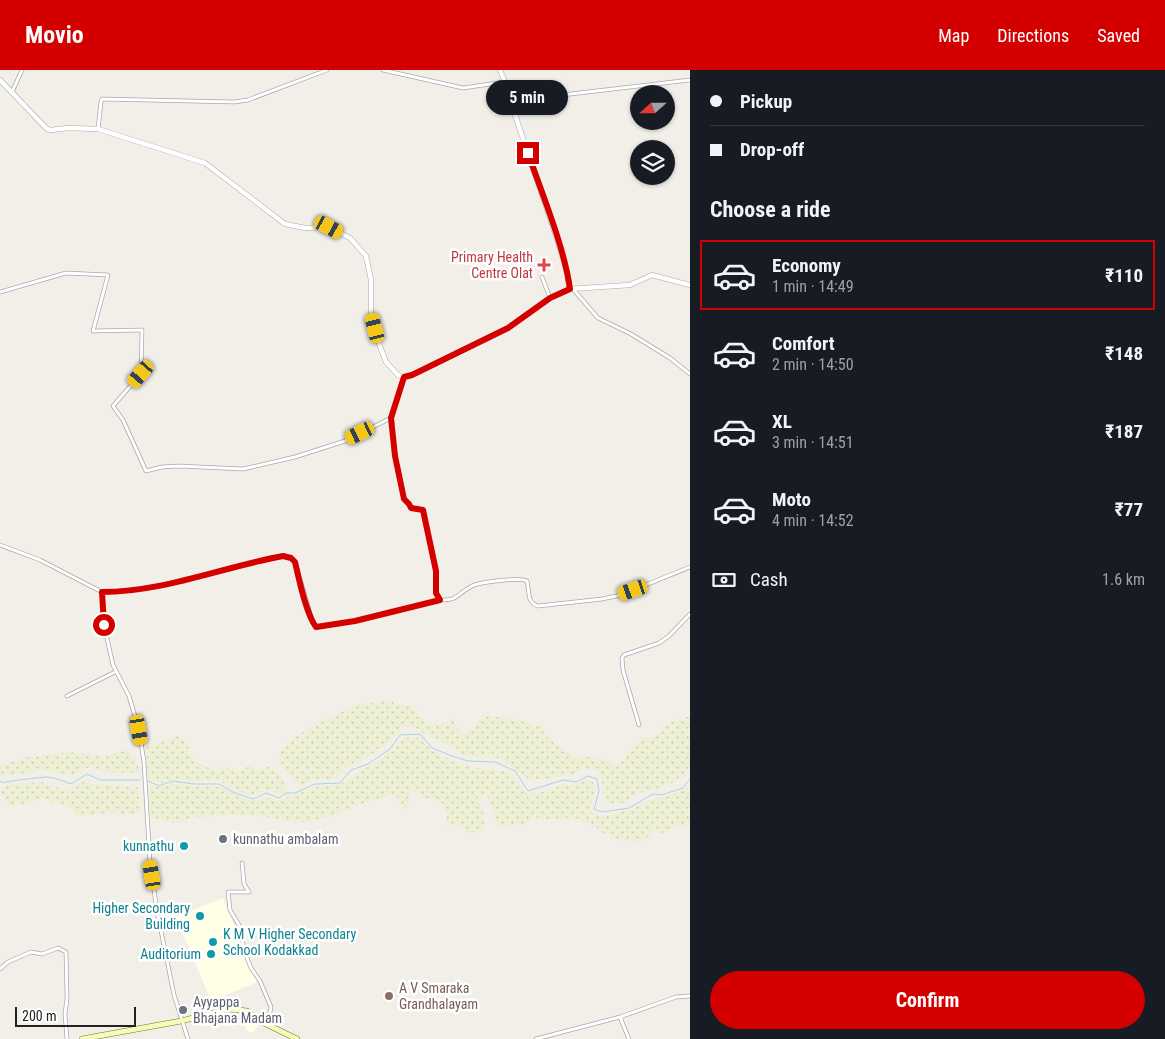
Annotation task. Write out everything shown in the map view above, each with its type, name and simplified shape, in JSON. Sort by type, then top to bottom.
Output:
[{"type":"main road","points":[[82,1039],[181,1021],[229,1009],[247,1011],[297,1039]]},
{"type":"street","points":[[12,92],[22,70]]},
{"type":"street","points":[[98,128],[102,99],[234,102],[248,100],[327,70]]},
{"type":"street","points":[[382,70],[463,88],[504,82]]},
{"type":"street","points":[[500,70],[556,236],[571,289],[598,318],[631,334],[670,358],[690,374]]},
{"type":"street","points":[[0,80],[41,125],[46,128],[98,128],[206,163],[285,224],[305,228],[329,227],[350,238],[366,256],[371,280],[371,315],[386,362],[398,375],[404,377],[412,375],[508,328],[550,298],[571,289],[630,285],[652,275],[690,285]]},
{"type":"street","points":[[509,92],[562,95],[690,80]]},
{"type":"street","points":[[0,292],[66,273],[108,275],[93,331],[142,330],[141,374],[113,406],[122,420],[146,471],[162,467],[179,466],[243,469],[295,457],[345,441],[391,418]]},
{"type":"street","points":[[542,276],[550,298]]},
{"type":"street","points":[[404,377],[391,418],[395,456],[404,499],[411,508],[423,510],[436,571],[436,593],[440,600]]},
{"type":"street","points":[[0,545],[40,560],[102,592],[155,587],[283,556],[291,558],[295,562],[308,609],[313,624],[316,627],[355,621],[440,600],[453,600],[472,586],[520,578],[527,581],[529,599],[535,606],[602,599],[633,590],[690,567]]},
{"type":"street","points":[[102,592],[104,625],[115,672],[129,696],[139,730],[144,762],[150,863],[158,919],[174,995],[188,1039]]},
{"type":"street","points":[[639,725],[622,670],[622,658],[624,655],[659,643],[669,636],[690,614]]},
{"type":"street","points":[[67,696],[115,672]]},
{"type":"street","points":[[242,863],[244,884],[249,892],[228,892],[230,910],[239,925],[243,946],[251,968],[260,981],[272,1007],[263,1021]]},
{"type":"street","points":[[0,969],[8,962],[31,952],[42,954],[58,948],[66,952],[67,998],[65,1014],[67,1039]]},
{"type":"street","points":[[536,1039],[620,1016],[676,997],[690,996]]},
{"type":"street","points":[[620,1016],[629,1039]]},
{"type":"shaded area","points":[[391,701],[401,705],[412,706],[427,724],[441,724],[453,719],[462,734],[472,730],[481,719],[488,716],[521,720],[542,726],[549,739],[577,759],[582,757],[603,758],[616,766],[625,759],[636,744],[643,739],[654,737],[662,731],[663,725],[690,716],[690,766],[685,774],[667,786],[643,792],[622,803],[607,804],[600,773],[586,768],[573,774],[541,780],[529,779],[501,759],[490,756],[478,757],[461,754],[414,727],[405,727],[385,745],[362,761],[349,765],[335,779],[313,780],[299,787],[278,761],[281,752],[289,741],[311,727],[358,704]]},
{"type":"shaded area","points":[[177,736],[186,740],[189,745],[188,754],[204,766],[219,772],[223,767],[238,771],[251,766],[259,770],[268,767],[276,768],[287,789],[277,795],[269,789],[253,795],[234,790],[219,780],[195,782],[175,779],[162,783],[153,781],[148,777],[146,747]]},
{"type":"shaded area","points":[[411,736],[419,738],[433,751],[459,763],[472,767],[509,772],[528,794],[542,792],[565,784],[574,785],[587,780],[592,781],[596,787],[596,794],[590,806],[593,815],[604,816],[629,810],[653,799],[690,787],[690,825],[674,827],[660,834],[654,828],[649,837],[638,842],[624,841],[604,834],[597,828],[580,820],[565,818],[548,820],[536,818],[522,824],[497,827],[494,812],[487,796],[478,797],[486,823],[483,830],[469,833],[454,824],[448,826],[444,804],[434,799],[422,798],[411,790],[406,812],[395,794],[320,820],[301,822],[248,815],[191,818],[176,823],[151,818],[149,787],[152,784],[157,787],[166,786],[171,783],[198,787],[212,786],[251,800],[271,797],[281,800],[317,786],[338,786],[373,764],[395,748],[402,740]]},
{"type":"shaded area","points":[[128,750],[138,764],[139,773],[106,772],[90,767],[71,776],[45,770],[0,776],[0,766],[23,758],[68,752],[105,756]]},
{"type":"shaded area","points":[[88,779],[90,784],[138,787],[141,812],[125,815],[114,812],[76,816],[72,808],[43,797],[29,803],[10,807],[4,800],[0,788],[11,784],[41,782],[69,789]]},
{"type":"shaded area","points":[[223,898],[257,982],[211,1001],[176,917]]},
{"type":"shaded area","points":[[251,1020],[257,1026],[251,1032],[245,1026]]},
{"type":"waterway","points":[[148,781],[159,786],[172,781],[194,784],[219,784],[233,792],[253,799],[266,793],[279,798],[286,793],[295,793],[315,784],[340,783],[351,770],[368,764],[390,749],[400,735],[420,734],[432,748],[452,756],[468,761],[495,762],[515,771],[528,791],[563,780],[576,782],[588,776],[597,779],[599,791],[594,809],[602,812],[629,808],[653,794],[661,795],[683,788],[690,779]]},
{"type":"waterway","points":[[0,781],[3,783],[48,777],[71,784],[87,774],[100,780],[140,780]]},
{"type":"place","name":"Primary Health Centre Olat","points":[[544,265]]},
{"type":"place","name":"kunnathu ambalam","points":[[223,839]]},
{"type":"place","name":"kunnathu","points":[[184,846]]},
{"type":"place","name":"Higher Secondary Building","points":[[200,916]]},
{"type":"place","name":"K M V Higher Secondary School Kodakkad","points":[[213,942]]},
{"type":"place","name":"Auditorium","points":[[211,954]]},
{"type":"place","name":"A V Smaraka Grandhalayam","points":[[389,996]]},
{"type":"place","name":"Ayyappa Bhajana Madam","points":[[183,1010]]},
{"type":"route","points":[[104,625],[101,603],[102,592],[155,587],[283,556],[288,556],[295,562],[308,609],[313,624],[316,627],[355,621],[440,600],[436,593],[436,571],[423,510],[411,508],[404,499],[399,467],[395,456],[391,418],[404,377],[412,375],[508,328],[550,298],[570,289],[568,275],[556,236],[528,153]]}]
